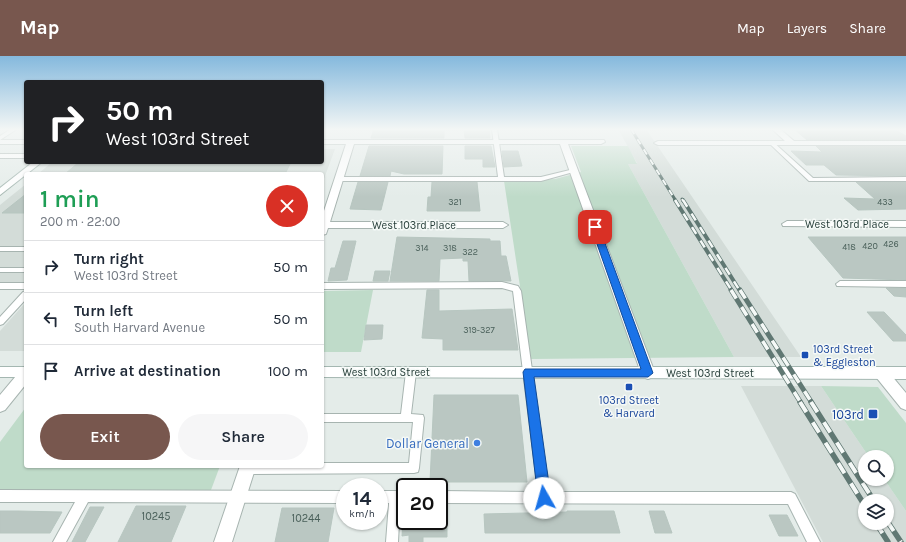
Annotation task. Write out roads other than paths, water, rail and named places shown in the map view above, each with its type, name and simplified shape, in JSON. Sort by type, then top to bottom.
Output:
[{"type":"street","points":[[324,225],[348,152]]},
{"type":"street","points":[[567,152],[648,373]]},
{"type":"street","points":[[25,172],[35,164]]},
{"type":"street","points":[[0,192],[24,173]]},
{"type":"street","name":"West 103rd Place","points":[[787,224],[906,224]]},
{"type":"street","name":"West 103rd Place","points":[[324,228],[503,225]]},
{"type":"street","points":[[0,372],[24,373]]},
{"type":"street","name":"West 103rd Street","points":[[324,372],[906,373]]},
{"type":"street","points":[[881,373],[906,404]]},
{"type":"street","points":[[0,406],[24,376]]},
{"type":"street","points":[[223,542],[248,468]]},
{"type":"lane","points":[[497,152],[501,179]]},
{"type":"lane","points":[[781,152],[811,180],[906,179]]},
{"type":"lane","points":[[0,156],[24,156]]},
{"type":"lane","points":[[339,179],[541,179],[574,171]]},
{"type":"lane","points":[[0,249],[24,250]]},
{"type":"lane","points":[[0,270],[24,270]]},
{"type":"lane","points":[[840,284],[906,284]]},
{"type":"lane","points":[[0,286],[24,286]]},
{"type":"lane","points":[[324,286],[510,286],[517,291],[529,372],[544,498]]},
{"type":"lane","points":[[0,322],[24,296]]},
{"type":"lane","points":[[406,418],[412,372]]},
{"type":"lane","points":[[324,418],[419,418],[414,468],[324,467]]},
{"type":"lane","points":[[0,496],[336,497]]},
{"type":"lane","points":[[59,542],[84,496]]},
{"type":"lane","points":[[448,497],[791,498],[814,542]]},
{"type":"lane","points":[[392,542],[396,520]]},
{"type":"railway","points":[[645,152],[676,201]]},
{"type":"railway","points":[[675,200],[732,291]]},
{"type":"railway","points":[[683,200],[740,291]]},
{"type":"railway","points":[[731,290],[801,403]]},
{"type":"railway","points":[[740,290],[812,403]]},
{"type":"railway","points":[[800,402],[858,495]]},
{"type":"railway","points":[[811,402],[870,494]]},
{"type":"railway","points":[[880,530],[888,542]]},
{"type":"railway","points":[[893,530],[901,542]]},
{"type":"place","name":"103rd Street & Eggleston","points":[[805,355]]},
{"type":"place","name":"103rd Street & Harvard","points":[[629,387]]},
{"type":"place","name":"103rd","points":[[873,414]]},
{"type":"place","name":"Dollar General","points":[[477,443]]}]
